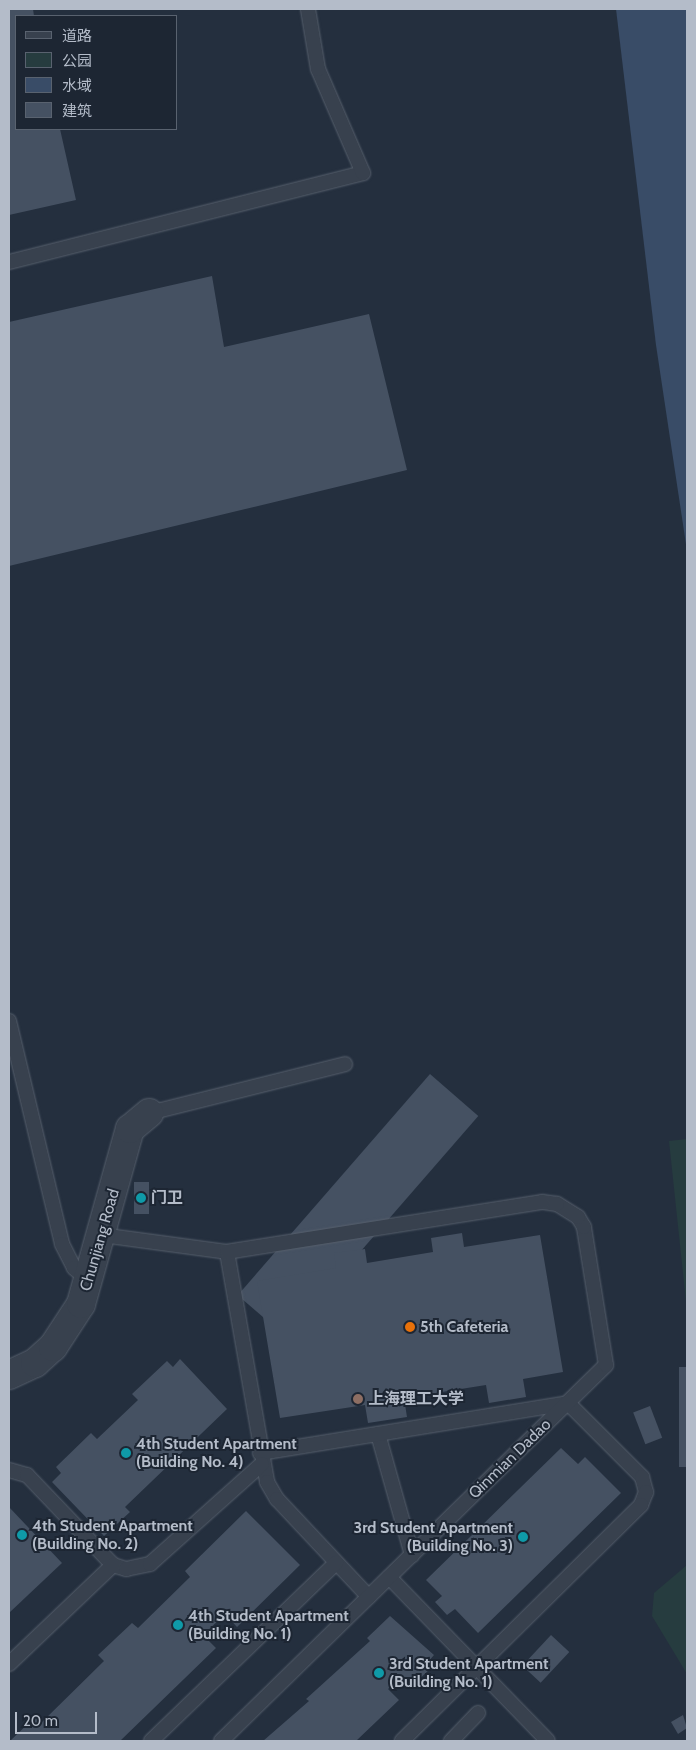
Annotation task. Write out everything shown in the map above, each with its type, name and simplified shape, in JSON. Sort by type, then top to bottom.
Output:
[{"type":"street","name":"Chunjiang Road","points":[[9,1375],[35,1363],[53,1347],[90,1282],[130,1128],[149,1113]]},
{"type":"lane","points":[[9,262],[363,173],[318,69],[308,9]]},
{"type":"lane","points":[[9,1021],[62,1244],[74,1268],[90,1282]]},
{"type":"lane","points":[[149,1113],[345,1064]]},
{"type":"lane","name":"Qinmian Dadao","points":[[221,1741],[606,1365],[584,1227],[578,1217],[557,1204],[542,1202],[227,1252]]},
{"type":"lane","points":[[102,1235],[227,1252],[260,1459],[277,1500],[369,1597]]},
{"type":"lane","points":[[9,1470],[27,1475],[113,1565],[126,1569],[150,1564],[260,1459],[378,1434],[568,1403],[642,1477],[644,1499],[402,1741]]},
{"type":"lane","points":[[378,1434],[412,1555]]},
{"type":"lane","points":[[151,1741],[336,1563]]},
{"type":"lane","points":[[9,1664],[113,1565]]},
{"type":"lane","points":[[389,1577],[548,1741]]},
{"type":"lane","points":[[450,1741],[478,1713]]},
{"type":"green space","points":[[687,1139],[687,1311],[669,1141]]},
{"type":"green space","points":[[687,1565],[687,1674],[652,1616],[654,1593]]},
{"type":"water","points":[[616,9],[687,9],[687,551],[656,345]]},
{"type":"building","points":[[9,9],[33,9],[34,15],[15,15],[15,130],[60,130],[76,200],[9,215]]},
{"type":"building","points":[[212,276],[224,347],[369,314],[407,470],[9,566],[9,322]]},
{"type":"building","points":[[430,1074],[478,1116],[286,1337],[238,1295]]},
{"type":"building","name":"门卫","points":[[134,1182],[149,1182],[149,1214],[134,1214]]},
{"type":"building","name":"5th Cafeteria","points":[[462,1233],[464,1247],[540,1235],[563,1372],[523,1379],[526,1397],[489,1403],[486,1385],[404,1398],[407,1417],[368,1423],[365,1405],[280,1418],[257,1281],[336,1268],[334,1253],[365,1249],[367,1263],[433,1252],[431,1238]]},
{"type":"building","name":"4th Student Apartment (Building No. 4)","points":[[180,1359],[227,1409],[125,1507],[130,1512],[104,1536],[52,1482],[61,1473],[56,1467],[91,1433],[97,1439],[138,1400],[132,1394],[167,1361],[173,1367]]},
{"type":"building","points":[[679,1367],[687,1367],[687,1467],[679,1467]]},
{"type":"building","points":[[650,1406],[662,1438],[645,1444],[633,1412]]},
{"type":"building","name":"3rd Student Apartment (Building No. 3)","points":[[561,1448],[578,1464],[585,1457],[621,1493],[478,1633],[455,1609],[447,1615],[435,1602],[442,1596],[426,1580]]},
{"type":"building","name":"4th Student Apartment (Building No. 2)","points":[[9,1507],[62,1563],[9,1613]]},
{"type":"building","name":"4th Student Apartment (Building No. 1)","points":[[246,1511],[300,1565],[237,1627],[225,1614],[203,1635],[216,1648],[120,1741],[10,1741],[35,1717],[41,1723],[104,1661],[98,1655],[132,1623],[138,1628],[190,1577],[185,1571]]},
{"type":"building","name":"3rd Student Apartment (Building No. 1)","points":[[390,1616],[434,1655],[428,1662],[432,1667],[409,1689],[399,1679],[388,1689],[399,1700],[356,1741],[263,1741],[309,1701],[306,1699],[370,1641],[367,1638]]},
{"type":"building","points":[[551,1635],[569,1652],[541,1683],[522,1666]]},
{"type":"building","points":[[683,1715],[687,1728],[678,1734],[671,1722]]},
{"type":"place","name":"门卫","points":[[141,1198]]},
{"type":"place","name":"5th Cafeteria","points":[[410,1327]]},
{"type":"place","name":"上海理工大学","points":[[358,1399]]},
{"type":"place","name":"4th Student Apartment (Building No. 4)","points":[[126,1453]]},
{"type":"place","name":"4th Student Apartment (Building No. 2)","points":[[22,1535]]},
{"type":"place","name":"3rd Student Apartment (Building No. 3)","points":[[523,1537]]},
{"type":"place","name":"4th Student Apartment (Building No. 1)","points":[[178,1625]]},
{"type":"place","name":"3rd Student Apartment (Building No. 1)","points":[[379,1673]]}]
